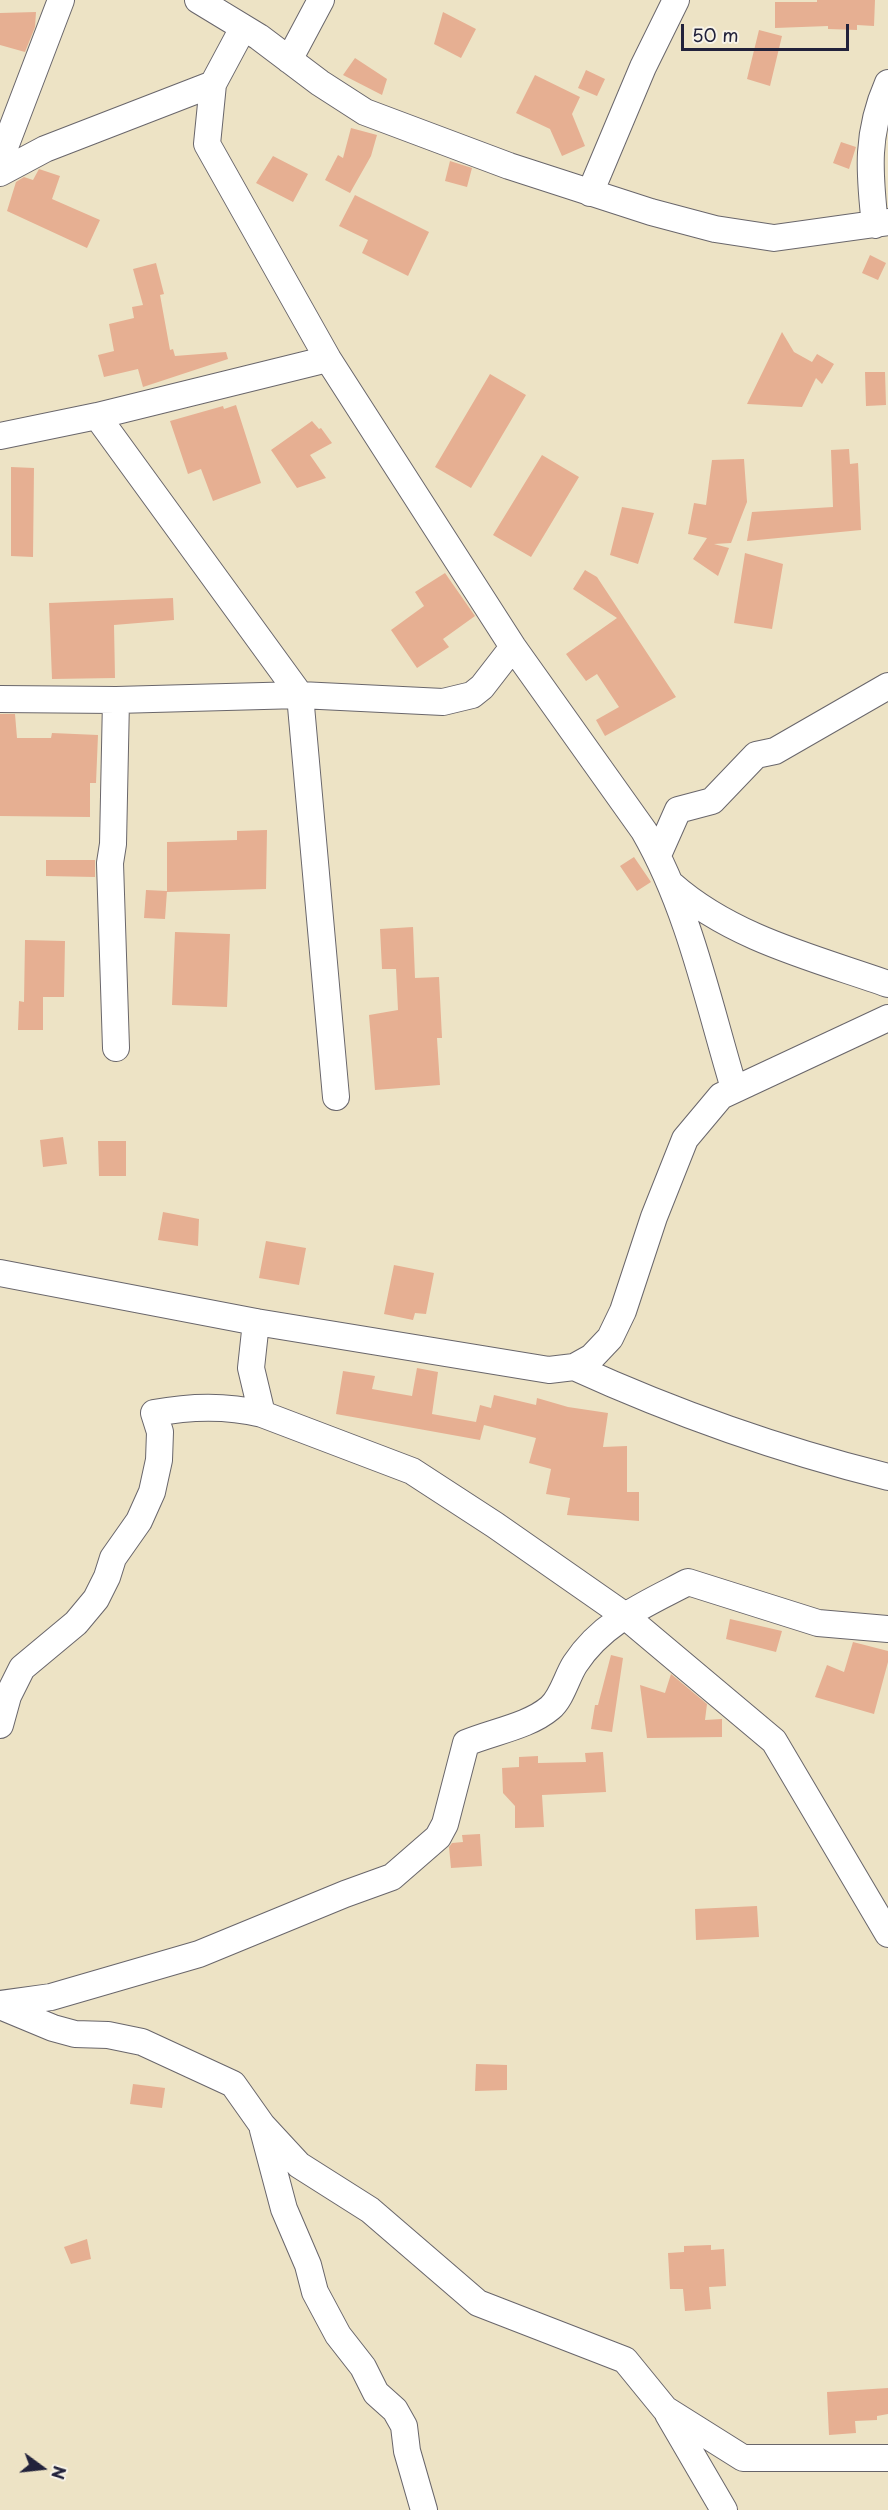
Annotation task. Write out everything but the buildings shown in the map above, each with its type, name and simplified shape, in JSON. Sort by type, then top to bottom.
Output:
[{"type":"street","points":[[1,159],[61,0]]},
{"type":"street","points":[[198,0],[243,27],[365,112],[509,166],[590,193],[715,229],[774,238],[882,224],[869,169],[870,138],[878,106],[888,82]]},
{"type":"street","points":[[289,60],[321,0]]},
{"type":"street","points":[[590,193],[643,67],[676,0]]},
{"type":"street","points":[[243,27],[213,84],[207,144],[328,359],[513,646],[644,831],[658,855],[682,916],[734,1088]]},
{"type":"street","points":[[1,159],[45,149],[213,84]]},
{"type":"street","points":[[0,436],[97,416],[328,359]]},
{"type":"street","points":[[97,416],[300,695],[336,1096]]},
{"type":"street","points":[[0,699],[116,700],[300,695],[443,702],[472,695],[482,687],[513,646]]},
{"type":"street","points":[[658,855],[678,810],[712,801],[756,755],[775,751],[888,686]]},
{"type":"street","points":[[116,700],[113,844],[110,863],[116,1048]]},
{"type":"street","points":[[670,883],[693,903],[728,924],[888,984]]},
{"type":"street","points":[[0,1273],[256,1322],[549,1370],[574,1367],[592,1357],[610,1338],[623,1311],[654,1217],[685,1138],[721,1096],[734,1088],[885,1022]]},
{"type":"street","points":[[256,1322],[251,1368],[262,1414]]},
{"type":"street","points":[[574,1367],[651,1402],[702,1421],[888,1477]]},
{"type":"street","points":[[0,1725],[8,1696],[22,1668],[76,1623],[96,1599],[113,1558],[139,1521],[152,1491],[159,1460],[160,1432],[154,1413],[190,1406],[243,1409],[262,1414],[412,1471],[495,1525],[624,1616],[774,1741],[888,1934]]},
{"type":"street","points":[[0,2005],[51,1997],[174,1963],[392,1877],[438,1837],[446,1824],[466,1743],[509,1729],[551,1707],[575,1663],[602,1631],[624,1616],[688,1582],[818,1623],[888,1629]]},
{"type":"street","points":[[0,2005],[64,2031],[108,2036],[151,2047],[233,2084],[262,2125],[299,2166],[370,2210],[478,2303],[625,2360],[665,2409],[724,2510]]},
{"type":"street","points":[[262,2125],[284,2209],[308,2265],[315,2292],[338,2335],[363,2367],[376,2393],[394,2410],[404,2426],[407,2451],[424,2510]]},
{"type":"street","points":[[665,2409],[743,2458],[888,2458]]}]
